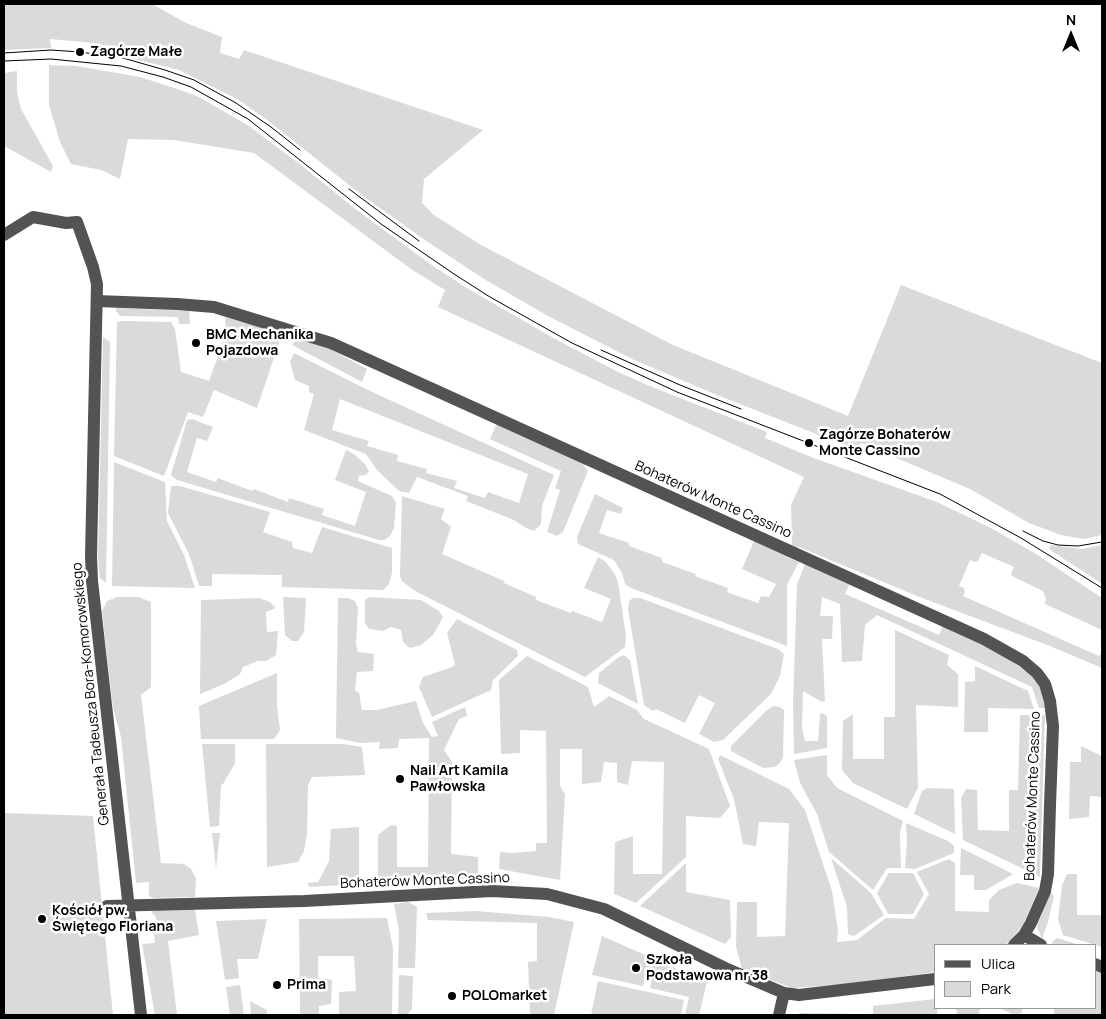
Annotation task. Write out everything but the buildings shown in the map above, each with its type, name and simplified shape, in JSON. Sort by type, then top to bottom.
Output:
[{"type":"street","name":"Generała Tadeusza Bora-Komorowskiego","points":[[4,235],[33,218],[66,223],[77,222],[97,284],[91,538],[92,581],[142,1015]]},
{"type":"street","name":"Bohaterów Monte Cassino","points":[[97,302],[214,307],[331,343],[984,639],[1023,661],[1046,684],[1053,726],[1048,874],[1045,891],[1039,906],[1024,935],[1015,944]]},
{"type":"street","name":"Bohaterów Monte Cassino","points":[[107,906],[374,898],[492,891],[547,894],[604,909],[725,968],[784,993],[799,995],[934,979]]},
{"type":"street","points":[[1024,935],[1038,944]]},
{"type":"street","points":[[780,1015],[784,993]]},
{"type":"green space","points":[[4,4],[155,4],[186,23],[222,37],[220,53],[239,59],[244,50],[483,130],[424,179],[422,203],[434,215],[481,245],[673,345],[848,416],[901,285],[1102,363],[1102,535],[1084,539],[1061,535],[1029,523],[970,489],[861,443],[857,450],[717,395],[632,359],[548,316],[484,279],[363,196],[266,119],[237,99],[179,70],[118,55],[119,47],[84,42],[50,39],[51,48],[4,50]]},
{"type":"green space","points":[[49,65],[76,66],[140,77],[201,98],[249,126],[354,208],[433,266],[470,290],[557,340],[618,372],[652,387],[767,432],[765,438],[811,457],[937,502],[989,527],[1036,554],[1102,598],[1102,630],[1045,604],[1046,599],[1043,591],[1012,576],[1014,567],[982,553],[978,561],[970,560],[959,586],[964,588],[963,596],[1099,656],[1102,652],[1102,668],[1050,646],[922,598],[799,547],[792,547],[791,505],[804,477],[438,307],[445,290],[411,269],[254,153],[174,140],[128,139],[120,179],[101,170],[71,164],[60,142],[49,105]]},
{"type":"green space","points":[[17,71],[17,92],[21,109],[53,166],[51,172],[4,146],[4,73]]},
{"type":"green space","points":[[116,308],[189,311],[190,324],[179,324],[178,317],[120,316]]},
{"type":"green space","points":[[225,317],[280,332],[284,337],[284,341],[280,340],[257,408],[214,390],[203,417],[188,412],[164,476],[114,456],[117,322],[171,322],[175,329],[181,372],[209,381],[226,334]]},
{"type":"green space","points":[[103,337],[110,342],[106,583],[100,578],[98,557]]},
{"type":"green space","points":[[301,339],[328,348],[367,369],[362,382],[292,345],[295,341]]},
{"type":"green space","points":[[294,353],[370,391],[554,475],[542,506],[541,524],[534,531],[526,528],[514,520],[466,501],[468,496],[417,477],[409,493],[399,491],[377,470],[366,454],[304,430],[314,394],[309,392],[309,386],[295,380],[290,362]],"holes":[[[340,399],[528,474],[519,503],[488,492],[485,498],[454,488],[457,481],[426,473],[427,469],[397,461],[398,455],[367,446],[369,441],[332,430]]]},
{"type":"green space","points":[[192,419],[213,427],[207,441],[197,438],[187,472],[216,482],[218,478],[288,502],[289,498],[324,509],[322,515],[355,526],[366,492],[335,480],[346,450],[354,454],[365,464],[369,472],[359,476],[358,481],[392,496],[396,503],[394,528],[390,536],[384,540],[379,540],[177,480],[171,475],[187,420]]},
{"type":"green space","points":[[497,423],[581,462],[588,471],[563,532],[557,536],[547,532],[560,490],[555,488],[561,471],[490,439]]},
{"type":"green space","points":[[114,462],[165,482],[167,521],[184,555],[195,588],[112,586]]},
{"type":"green space","points":[[171,486],[180,486],[270,512],[263,532],[292,542],[293,548],[312,553],[322,527],[392,548],[392,573],[389,584],[383,590],[282,587],[282,575],[212,574],[212,586],[199,586],[189,554],[168,513]]},
{"type":"green space","points":[[595,494],[623,508],[621,514],[607,510],[599,533],[629,543],[629,546],[662,558],[662,562],[696,574],[695,576],[728,588],[727,592],[758,603],[761,596],[769,597],[776,584],[742,569],[754,541],[799,562],[787,585],[787,646],[631,588],[625,584],[622,573],[614,560],[578,544],[577,537]]},
{"type":"green space","points":[[402,496],[445,509],[441,519],[451,527],[442,554],[504,581],[504,583],[536,597],[536,600],[602,622],[611,599],[584,588],[598,557],[606,562],[618,582],[626,636],[625,647],[585,677],[415,591],[402,581],[400,576]]},
{"type":"green space","points":[[1051,545],[1082,549],[1102,545],[1102,584],[1049,549]]},
{"type":"green space","points":[[805,564],[849,585],[845,594],[939,635],[943,625],[955,633],[980,642],[1025,670],[1039,683],[1047,708],[1039,708],[1032,687],[877,615],[865,625],[862,661],[842,662],[840,604],[822,597],[820,616],[833,616],[832,639],[822,639],[825,701],[822,702],[803,691],[802,728],[805,741],[818,741],[820,714],[822,713],[827,716],[827,748],[794,754],[793,703],[797,584]]},
{"type":"green space","points":[[117,597],[139,597],[151,602],[151,687],[141,695],[161,863],[184,864],[191,869],[196,878],[195,897],[153,898],[149,896],[149,882],[136,883],[121,737],[113,708],[102,611],[107,601]]},
{"type":"green space","points":[[283,597],[306,598],[304,632],[298,641],[292,641],[285,635]]},
{"type":"green space","points":[[369,597],[421,600],[439,611],[443,617],[433,635],[421,645],[410,648],[403,642],[401,630],[391,627],[383,631],[369,629],[365,623],[365,600]]},
{"type":"green space","points":[[259,598],[270,602],[276,608],[266,612],[267,632],[278,631],[276,655],[266,661],[258,661],[243,667],[240,674],[224,684],[200,694],[201,600]]},
{"type":"green space","points":[[338,598],[348,598],[355,601],[358,608],[356,644],[358,652],[374,654],[373,671],[357,672],[355,690],[359,693],[362,710],[377,710],[416,701],[423,723],[432,737],[438,736],[432,722],[465,707],[467,716],[459,719],[444,750],[452,762],[451,854],[478,857],[478,878],[378,883],[378,835],[391,825],[397,826],[397,867],[428,867],[429,738],[399,739],[398,748],[379,749],[380,742],[360,743],[336,738]]},
{"type":"green space","points":[[633,598],[640,598],[778,649],[784,654],[780,676],[771,694],[723,740],[714,742],[699,734],[715,703],[699,695],[685,723],[656,709],[653,711],[644,705],[628,609],[629,601]]},
{"type":"green space","points":[[457,619],[517,650],[518,656],[493,680],[491,690],[432,717],[419,687],[423,677],[455,665],[447,633]]},
{"type":"green space","points":[[895,630],[949,655],[947,665],[958,674],[958,707],[916,705],[918,788],[907,809],[853,783],[842,770],[843,721],[853,714],[853,759],[884,759],[884,717],[895,717]]},
{"type":"green space","points":[[624,655],[630,660],[638,704],[598,683],[599,673]]},
{"type":"green space","points":[[527,656],[588,687],[594,707],[609,696],[637,710],[644,719],[709,749],[730,806],[720,818],[686,816],[686,857],[636,903],[614,894],[615,842],[633,836],[633,874],[662,874],[664,762],[632,761],[628,785],[617,782],[617,763],[604,762],[601,782],[582,784],[582,749],[560,749],[560,786],[565,794],[560,880],[499,869],[500,852],[536,851],[536,843],[547,843],[546,731],[520,730],[520,753],[501,754],[499,680]]},
{"type":"green space","points":[[975,666],[1028,691],[1034,709],[988,708],[988,732],[964,732],[965,682],[975,681]]},
{"type":"green space","points":[[277,673],[277,705],[280,730],[274,739],[201,739],[199,706]]},
{"type":"green space","points":[[774,706],[784,710],[783,758],[774,767],[763,768],[731,751],[731,746],[767,710]]},
{"type":"green space","points":[[1020,715],[1045,715],[1040,877],[963,840],[961,798],[966,789],[977,790],[978,830],[1009,831],[1009,790],[1018,790]]},
{"type":"green space","points":[[202,744],[235,744],[235,763],[221,785],[219,826],[210,827]]},
{"type":"green space","points":[[266,744],[343,744],[362,747],[365,775],[312,777],[308,785],[307,834],[304,851],[298,862],[267,867]]},
{"type":"green space","points":[[1081,746],[1102,756],[1102,797],[1090,796],[1089,817],[1069,819],[1070,762],[1081,762]]},
{"type":"green space","points":[[720,755],[789,789],[805,810],[832,891],[838,930],[837,942],[857,940],[886,918],[914,919],[929,894],[917,872],[949,859],[955,863],[955,911],[989,912],[989,900],[999,890],[1017,883],[1039,888],[1023,925],[1006,944],[934,944],[934,972],[850,984],[792,988],[742,969],[736,947],[737,902],[757,902],[757,937],[785,936],[789,823],[759,822],[756,846],[743,844],[734,799],[718,759]]},
{"type":"green space","points":[[827,755],[827,775],[837,788],[903,821],[900,832],[901,868],[887,868],[873,890],[829,852],[817,814],[800,783],[794,760]]},
{"type":"green space","points":[[927,788],[954,789],[955,834],[914,814],[922,791]]},
{"type":"green space","points":[[4,813],[93,816],[113,1015],[4,1015]]},
{"type":"green space","points":[[906,823],[948,841],[954,846],[954,853],[915,869],[905,868]]},
{"type":"green space","points":[[359,827],[359,884],[310,887],[307,883],[318,882],[329,861],[331,829]]},
{"type":"green space","points":[[212,833],[220,833],[216,869]]},
{"type":"green space","points":[[961,848],[1013,874],[986,890],[974,890],[974,875],[960,875]]},
{"type":"green space","points":[[831,858],[871,893],[884,915],[854,936],[848,934],[847,907]]},
{"type":"green space","points":[[686,863],[686,892],[730,900],[731,937],[725,944],[640,906]]},
{"type":"green space","points":[[889,873],[913,873],[924,894],[913,914],[888,914],[877,893]]},
{"type":"green space","points":[[1067,874],[1077,874],[1077,915],[1102,915],[1102,947],[1063,935],[1058,919],[1062,885]]},
{"type":"green space","points":[[1050,892],[1054,896],[1042,939],[1037,927]]},
{"type":"green space","points":[[408,902],[417,907],[415,968],[398,968],[399,931],[394,904]]},
{"type":"green space","points":[[158,909],[195,909],[199,935],[168,941],[177,1015],[155,1015],[142,944],[155,943],[153,925],[157,924],[156,917],[151,912]]},
{"type":"green space","points":[[476,911],[549,917],[574,922],[554,1015],[530,1015],[528,962],[537,961],[537,923],[428,920],[426,913]]},
{"type":"green space","points":[[387,918],[393,948],[392,1015],[339,1015],[339,992],[356,991],[354,956],[318,956],[318,978],[332,980],[331,1004],[319,1006],[319,1015],[300,1015],[299,919]]},
{"type":"green space","points":[[267,919],[258,959],[237,959],[239,978],[225,980],[216,921]]},
{"type":"green space","points":[[602,936],[707,982],[699,1015],[685,1015],[689,997],[650,988],[653,974],[646,972],[643,986],[592,975]]},
{"type":"green space","points":[[1057,938],[1077,944],[1054,944],[1051,943]]},
{"type":"green space","points":[[1096,971],[1102,974],[1102,1015],[1054,1015],[1054,1009],[1096,1009]]},
{"type":"green space","points":[[399,975],[413,976],[412,1009],[407,1015],[398,1015]]},
{"type":"green space","points":[[598,981],[684,1000],[681,1015],[591,1015]]},
{"type":"green space","points":[[240,985],[244,1015],[230,1015],[226,987]]},
{"type":"green space","points":[[934,999],[934,1009],[937,1009],[937,1015],[873,1015],[873,1006]]},
{"type":"green space","points":[[250,1001],[267,1010],[267,1015],[251,1015]]},
{"type":"green space","points":[[956,1009],[980,1009],[979,1015],[957,1015]]},
{"type":"green space","points":[[1001,1009],[1022,1009],[1022,1013],[1015,1015]]},
{"type":"green space","points":[[799,1013],[862,1014],[862,1015],[799,1015]]},
{"type":"tram line","points":[[4,53],[51,50],[80,52],[123,58],[165,70],[194,80],[236,103],[300,150]]},
{"type":"tram line","points":[[4,61],[51,59],[121,66],[163,77],[191,87],[248,119],[381,224],[454,274],[490,297],[572,343],[677,392],[940,494],[1021,538],[1102,588]]},
{"type":"tram line","points":[[349,189],[419,241]]},
{"type":"tram line","points":[[601,350],[680,385],[741,409]]},
{"type":"tram line","points":[[1023,531],[1043,541],[1058,545],[1078,546],[1102,542]]},
{"type":"place","name":"Zagórze Małe","points":[[80,52]]},
{"type":"place","name":"BMC Mechanika Pojazdowa","points":[[196,343]]},
{"type":"place","name":"Zagórze Bohaterów Monte Cassino","points":[[809,443]]},
{"type":"place","name":"Nail Art Kamila Pawłowska","points":[[400,779]]},
{"type":"place","name":"Kościół pw. Świętego Floriana","points":[[42,919]]},
{"type":"place","name":"Szkoła Podstawowa nr 38","points":[[636,968]]},
{"type":"place","name":"Prima","points":[[277,985]]},
{"type":"place","name":"POLOmarket","points":[[452,996]]}]
